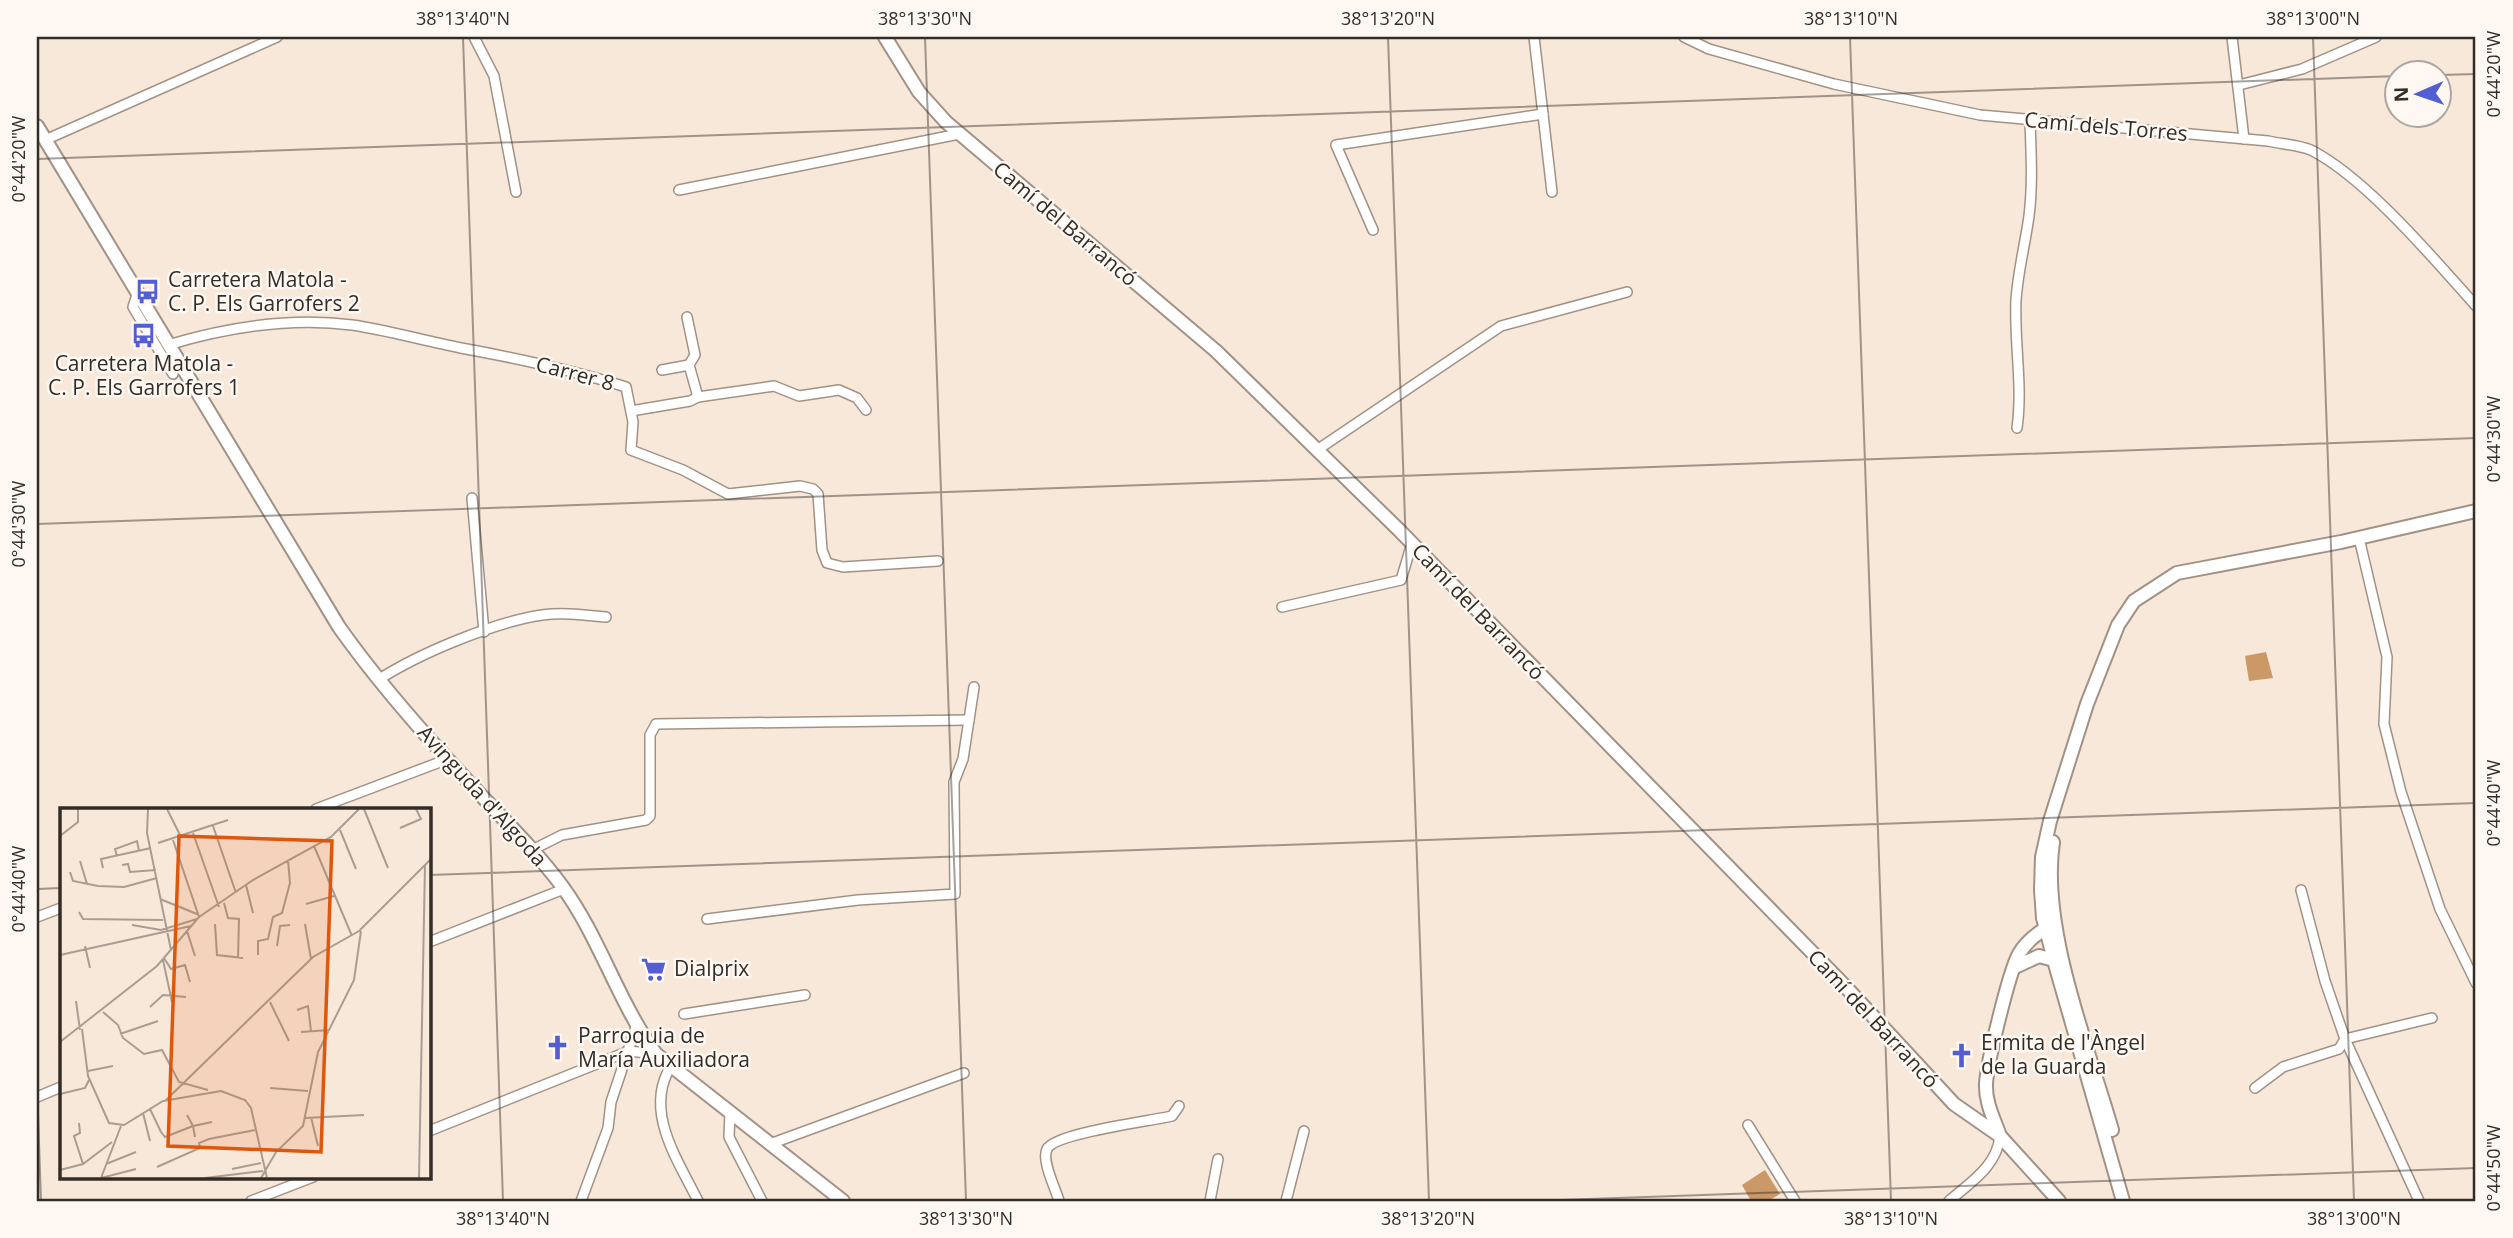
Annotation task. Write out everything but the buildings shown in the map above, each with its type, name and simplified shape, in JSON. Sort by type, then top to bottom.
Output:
[{"type":"street","points":[[45,140],[276,37]]},
{"type":"street","points":[[474,37],[494,76],[516,192]]},
{"type":"street","name":"Camí del Barrancó","points":[[885,37],[919,92],[960,134],[1216,351],[1412,543],[1834,975],[1954,1104],[2000,1136],[2059,1201]]},
{"type":"street","points":[[1534,37],[1552,192]]},
{"type":"street","name":"Camí dels Torres","points":[[1684,37],[1709,49],[1834,84],[1980,115],[2244,139],[2310,150],[2352,180],[2415,238],[2476,306]]},
{"type":"street","points":[[2232,37],[2244,139]]},
{"type":"street","points":[[2239,85],[2302,69],[2376,37]]},
{"type":"street","points":[[1373,230],[1336,145],[1543,114]]},
{"type":"street","points":[[2017,428],[2020,368],[2016,305],[2019,261],[2029,218],[2030,120]]},
{"type":"street","name":"Avinguda d'Algoda","points":[[37,126],[332,617],[378,680],[448,759],[534,849],[564,889],[596,944],[636,1027],[656,1054],[843,1201]]},
{"type":"street","points":[[679,190],[960,134]]},
{"type":"street","points":[[1317,450],[1501,326],[1627,292]]},
{"type":"street","points":[[138,295],[133,307],[173,374]]},
{"type":"street","points":[[687,317],[695,355],[689,365],[698,397]]},
{"type":"street","name":"Carrer 8","points":[[168,345],[232,327],[287,323],[351,324],[507,356],[593,377],[626,387],[631,411],[631,450],[683,470],[728,494],[800,486],[813,489],[818,494],[822,550],[827,563],[843,567],[939,561]]},
{"type":"street","points":[[662,370],[689,365]]},
{"type":"street","points":[[631,411],[690,401],[698,397],[775,386],[799,396],[839,390],[857,398],[866,410]]},
{"type":"street","points":[[472,498],[484,632]]},
{"type":"street","points":[[2128,1201],[2049,943],[2040,890],[2042,857],[2092,693],[2118,625],[2134,601],[2177,573],[2359,538],[2476,511]]},
{"type":"street","points":[[2359,538],[2387,657],[2384,724],[2402,792],[2440,909],[2476,983]]},
{"type":"street","points":[[1282,607],[1401,580],[1412,543]]},
{"type":"street","points":[[378,680],[397,667],[484,632],[542,615],[606,617]]},
{"type":"street","points":[[707,919],[858,900],[955,894],[954,782],[963,759],[974,687]]},
{"type":"street","points":[[534,849],[562,835],[646,820],[650,816],[650,735],[656,724],[969,720]]},
{"type":"street","points":[[319,808],[448,759]]},
{"type":"street","points":[[2059,800],[2051,854],[2051,905],[2069,980],[2118,1153],[2128,1201]]},
{"type":"street","points":[[2015,967],[2039,956],[2049,943],[2045,872],[2051,854]]},
{"type":"street","points":[[430,942],[564,889]]},
{"type":"street","points":[[2301,890],[2325,981],[2345,1039],[2419,1201]]},
{"type":"street","points":[[37,917],[60,908]]},
{"type":"street","points":[[1950,1201],[1991,1164],[1999,1149],[2000,1136],[1990,1109],[1986,1086],[1989,1060],[2019,955],[2031,938],[2046,928]]},
{"type":"street","points":[[2031,938],[2049,943],[2056,951],[2069,980]]},
{"type":"street","points":[[2039,956],[2054,960]]},
{"type":"street","points":[[684,1014],[805,995]]},
{"type":"street","points":[[2255,1088],[2283,1067],[2339,1049],[2345,1039],[2432,1018]]},
{"type":"street","points":[[581,1201],[608,1128],[611,1102],[636,1027]]},
{"type":"street","points":[[430,1131],[629,1051],[656,1054]]},
{"type":"street","points":[[671,1066],[661,1091],[660,1110],[665,1132],[698,1201]]},
{"type":"street","points":[[770,1144],[964,1073]]},
{"type":"street","points":[[37,1097],[60,1087]]},
{"type":"street","points":[[1059,1201],[1045,1157],[1046,1150],[1053,1142],[1072,1135],[1172,1116],[1179,1106]]},
{"type":"street","points":[[730,1112],[729,1137],[762,1201]]},
{"type":"street","points":[[1748,1125],[1795,1201]]},
{"type":"street","points":[[1286,1201],[1304,1131]]},
{"type":"street","points":[[1210,1201],[1218,1159]]},
{"type":"street","points":[[251,1201],[310,1178]]},
{"type":"shaded area","points":[[2266,652],[2273,678],[2249,681],[2245,656]]},
{"type":"shaded area","points":[[1765,1170],[1780,1194],[1768,1201],[1751,1201],[1742,1185]]},
{"type":"place","name":"Carretera Matola - C. P. Els Garrofers 2","points":[[148,292]]},
{"type":"place","name":"Carretera Matola - C. P. Els Garrofers 1","points":[[144,335]]},
{"type":"place","name":"Dialprix","points":[[654,969]]},
{"type":"place","name":"Parroquia de María Auxiliadora","points":[[558,1048]]},
{"type":"place","name":"Ermita de l'Àngel de la Guarda","points":[[1961,1055]]}]
